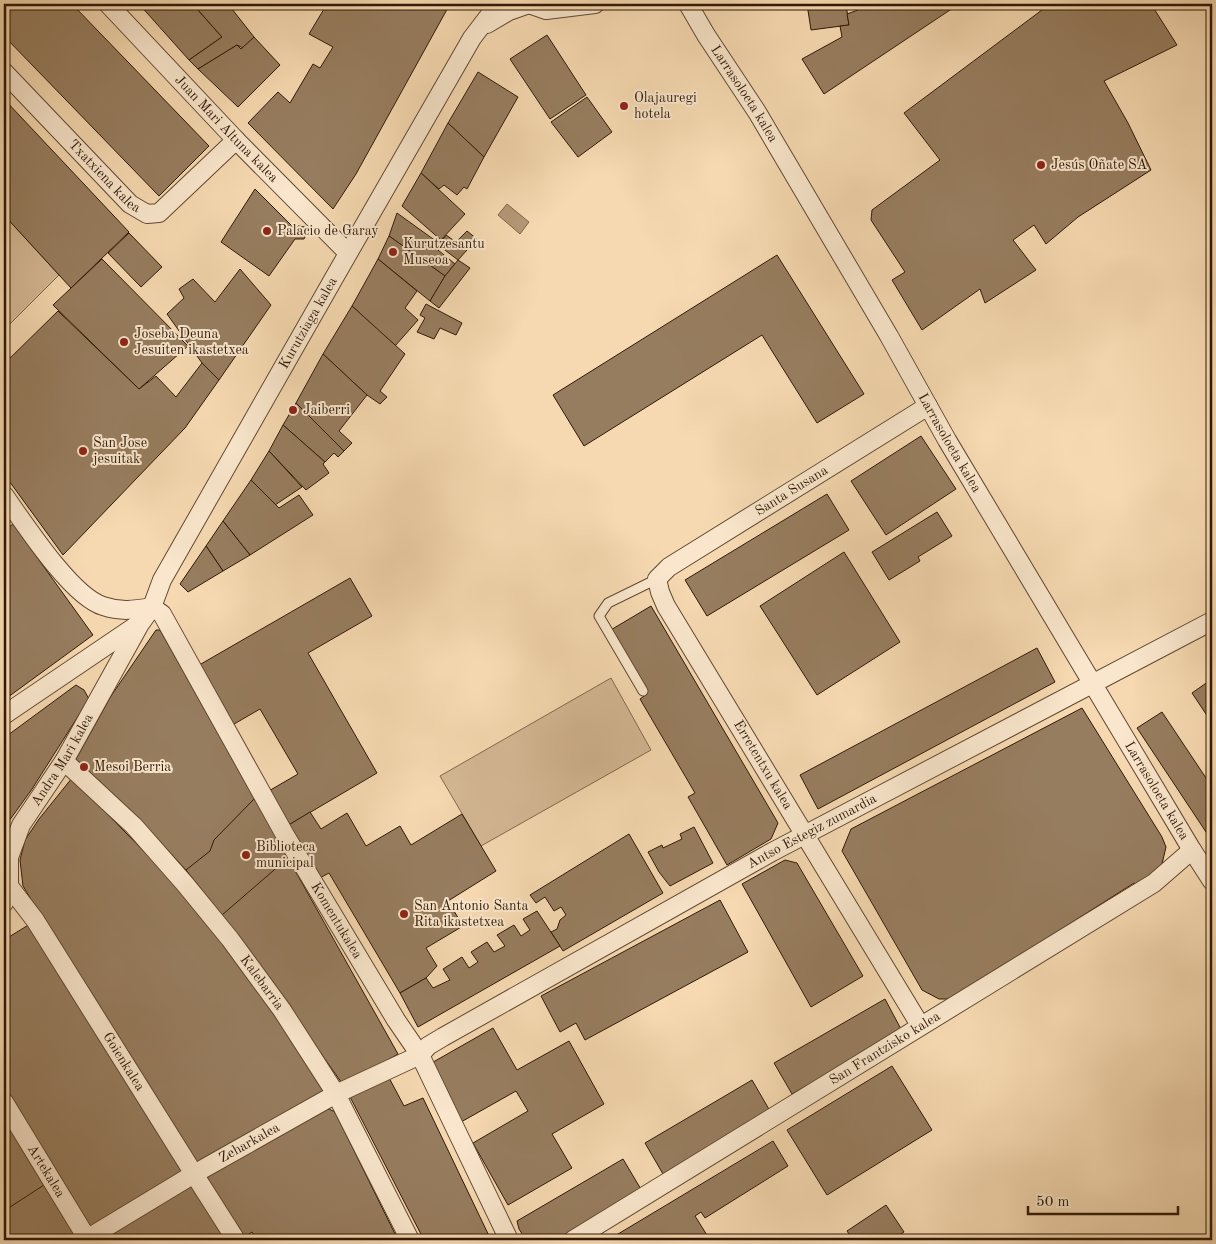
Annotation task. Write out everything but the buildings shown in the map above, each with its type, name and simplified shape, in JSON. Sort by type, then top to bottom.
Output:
[{"type":"street","name":"Juan Mari Altuna kalea","points":[[108,4],[236,140],[348,253]]},
{"type":"street","name":"Kurutziaga kalea","points":[[140,624],[152,607],[162,580],[472,38],[498,4]]},
{"type":"street","name":"Kurutziaga kalea","points":[[482,26],[510,11],[529,4]]},
{"type":"street","points":[[529,4],[546,10],[596,4]]},
{"type":"street","name":"Larrasoloeta kalea","points":[[688,4],[706,35],[758,112],[947,440],[1212,881]]},
{"type":"street","name":"Txatxiena kalea","points":[[4,72],[130,204],[147,214],[160,213],[236,140]]},
{"type":"street","name":"Santa Susana","points":[[657,579],[669,567],[928,406]]},
{"type":"street","points":[[7,507],[68,581],[83,594],[101,606],[125,611],[152,607]]},
{"type":"street","name":"Erretentxu kalea","points":[[657,579],[666,606],[920,1025]]},
{"type":"street","name":"Komentukalea","points":[[152,607],[162,614],[286,835],[396,1020],[420,1055],[510,1240]]},
{"type":"street","name":"Antso Estegiz zumardia","points":[[420,1055],[428,1046],[443,1037],[804,835],[1212,621]]},
{"type":"street","points":[[4,715],[140,624]]},
{"type":"street","name":"Andra Mari kalea","points":[[4,903],[9,886],[6,867],[22,825],[64,761],[140,624]]},
{"type":"street","name":"Kalebarria","points":[[64,761],[134,826],[185,884],[230,939],[282,1010],[336,1094],[410,1240]]},
{"type":"street","name":"San Frantzisko kalea","points":[[573,1240],[920,1025],[1154,883],[1192,850]]},
{"type":"street","name":"Goienkalea","points":[[9,886],[35,920],[236,1240]]},
{"type":"street","name":"Zeharkalea","points":[[87,1240],[194,1174],[336,1094],[420,1055]]},
{"type":"street","name":"Artekalea","points":[[4,1102],[87,1240]]},
{"type":"lane","points":[[644,691],[599,616],[608,603],[657,579]]},
{"type":"shaded area","points":[[507,204],[529,222],[520,234],[498,215]]},
{"type":"shaded area","points":[[4,215],[59,275],[4,330]]},
{"type":"shaded area","points":[[611,678],[651,750],[481,846],[440,776]]},
{"type":"place","name":"Olajauregi hotela","points":[[624,106]]},
{"type":"place","name":"Jesús Oñate SA","points":[[1041,165]]},
{"type":"place","name":"Palacio de Garay","points":[[267,231]]},
{"type":"place","name":"Kurutzesantu Museoa","points":[[393,252]]},
{"type":"place","name":"Joseba Deuna Jesuiten ikastetxea","points":[[124,342]]},
{"type":"place","name":"Jaiberri","points":[[293,410]]},
{"type":"place","name":"San Jose jesuitak","points":[[83,451]]},
{"type":"place","name":"Mesoi Berria","points":[[84,767]]},
{"type":"place","name":"Biblioteca municipal","points":[[246,855]]},
{"type":"place","name":"San Antonio Santa Rita ikastetxea","points":[[404,914]]}]
